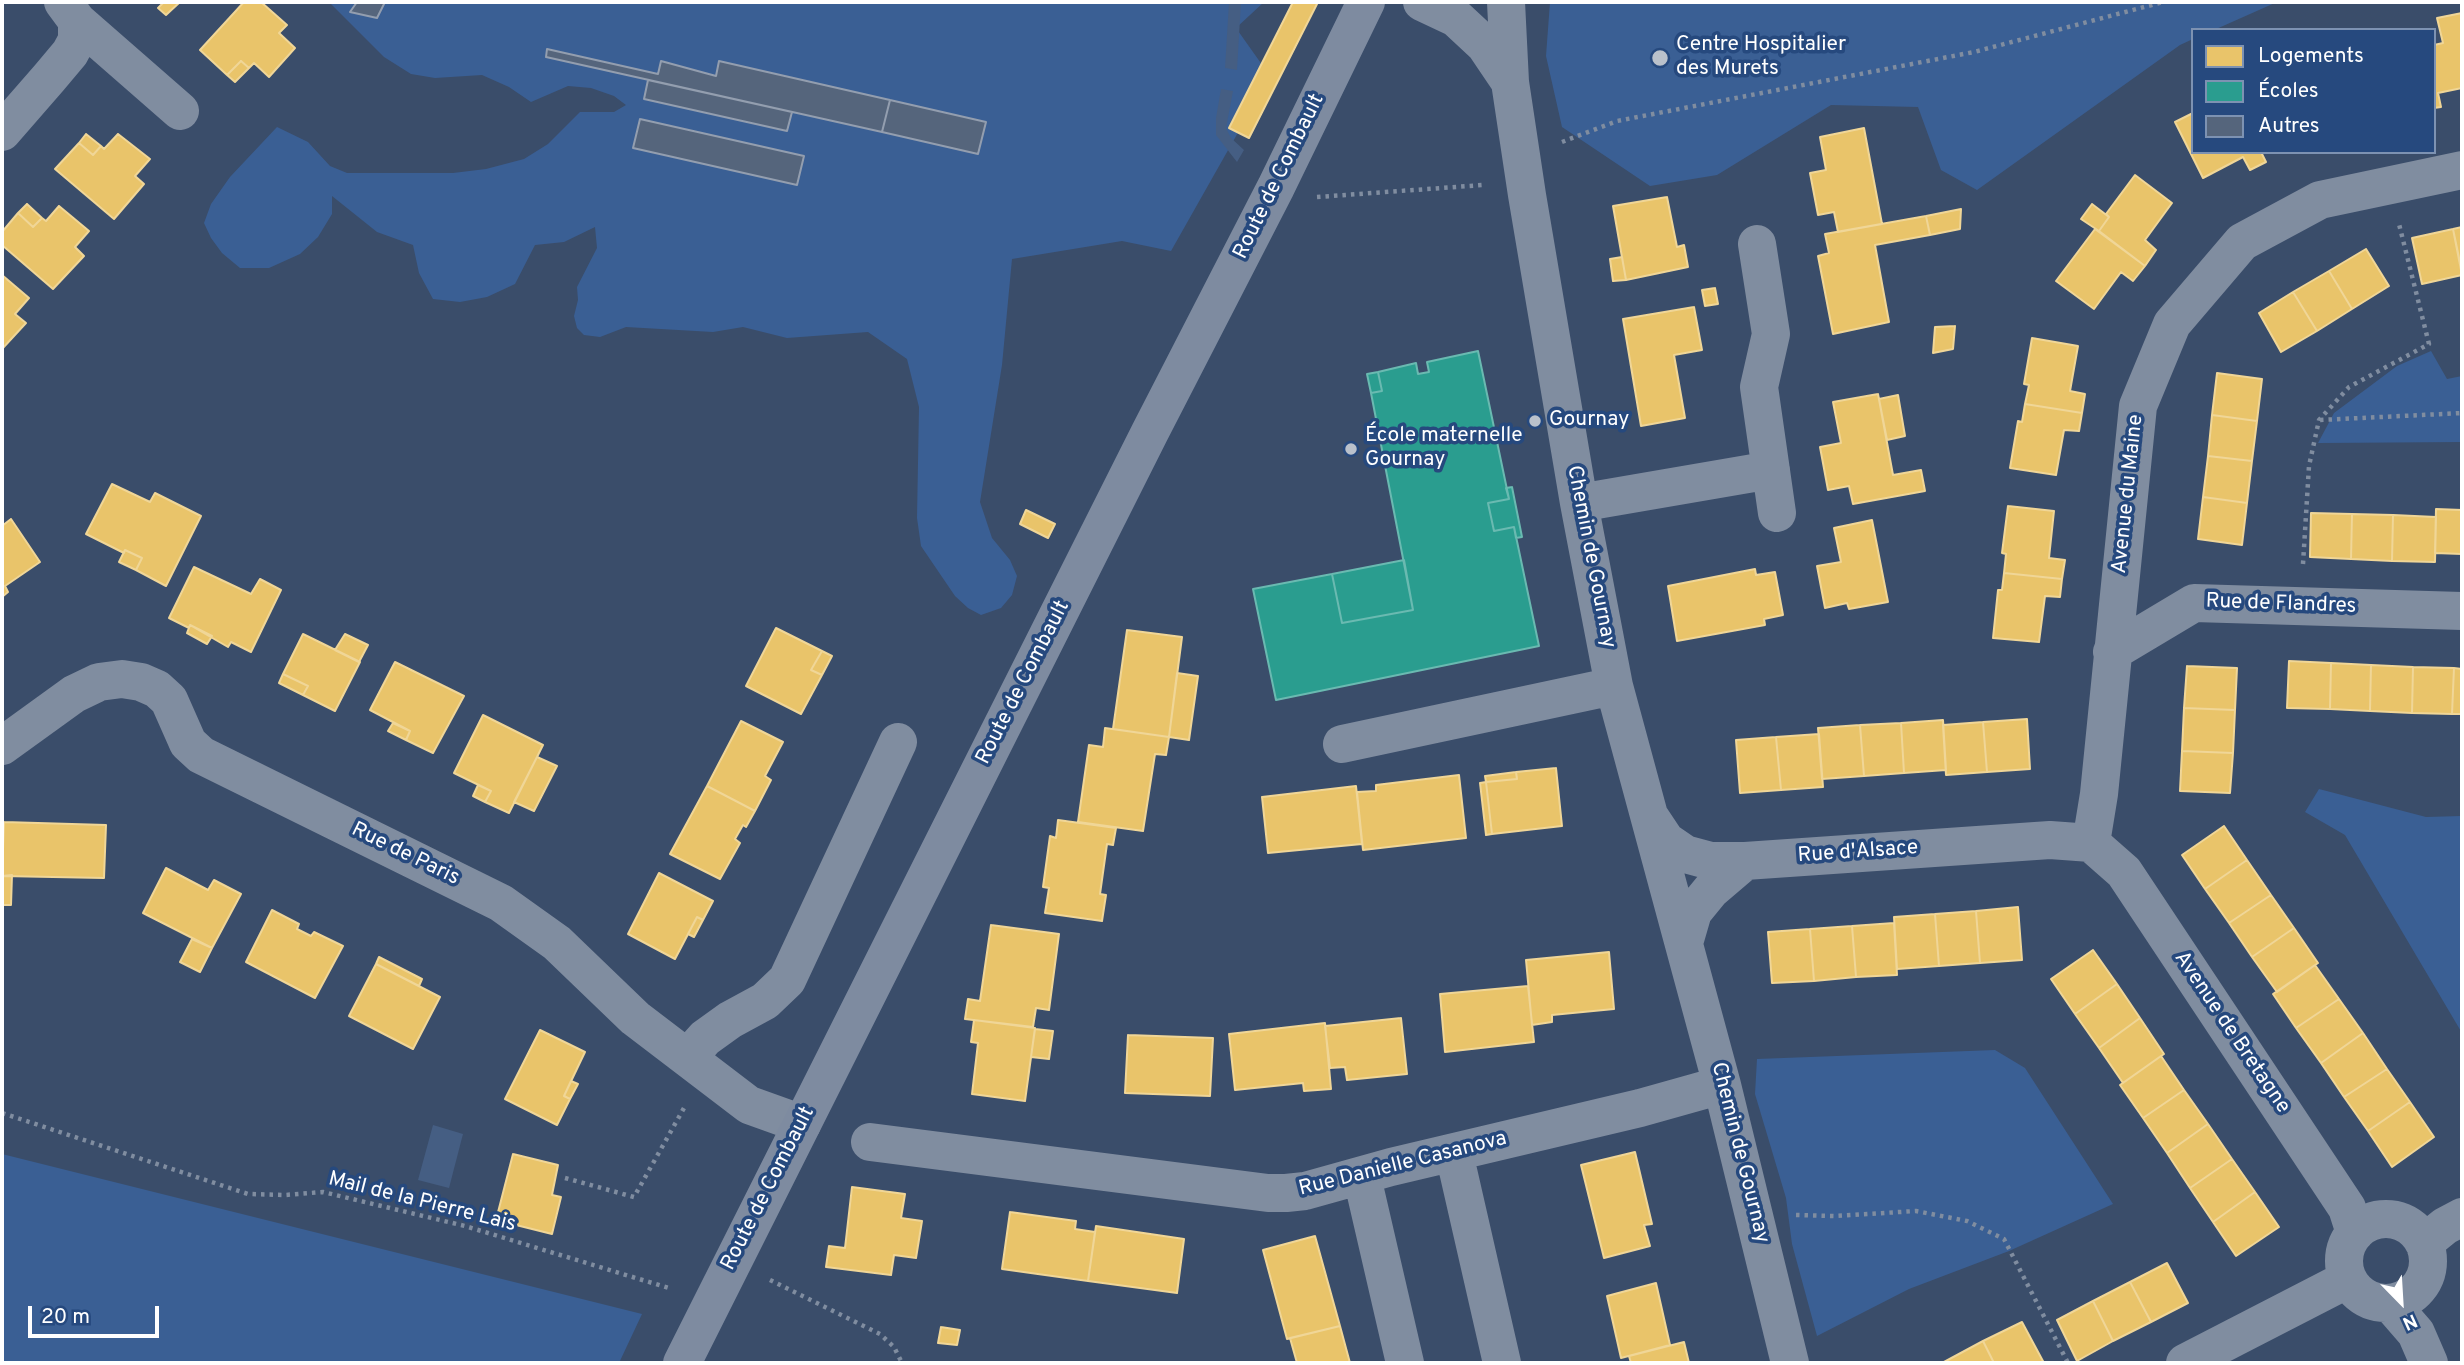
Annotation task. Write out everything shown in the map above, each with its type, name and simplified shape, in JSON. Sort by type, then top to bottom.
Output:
[{"type":"main road","name":"Route de Combault","points":[[682,1363],[1276,187],[1366,2]]},
{"type":"street","name":"Chemin de Gournay","points":[[1422,2],[1456,18],[1485,45],[1510,82]]},
{"type":"street","name":"Chemin de Gournay","points":[[1504,5],[1510,82],[1523,167],[1578,503],[1614,686],[1722,1085],[1790,1363]]},
{"type":"street","points":[[70,11],[180,111]]},
{"type":"street","points":[[2,132],[70,53],[77,40],[70,11]]},
{"type":"street","name":"Avenue du Maine","points":[[2091,843],[2099,794],[2138,406],[2172,324],[2242,242],[2320,200],[2462,170]]},
{"type":"street","points":[[1756,244],[1771,334],[1759,387],[1777,513]]},
{"type":"street","points":[[1578,503],[1771,470]]},
{"type":"street","name":"Rue de Flandres","points":[[2112,652],[2194,603],[2462,611]]},
{"type":"street","name":"Rue de Paris","points":[[2,746],[74,694],[99,682],[122,679],[141,682],[157,689],[169,700],[188,743],[201,755],[501,902],[557,943],[635,1018],[749,1105],[802,1124]]},
{"type":"street","points":[[1342,744],[1614,686]]},
{"type":"street","points":[[697,1064],[705,1038],[765,1001],[788,980],[898,742]]},
{"type":"street","name":"Rue d'Alsace","points":[[1646,810],[1667,841],[1685,854],[1711,861],[1745,861],[2050,839],[2091,843]]},
{"type":"street","name":"Avenue de Bretagne","points":[[2091,843],[2123,872],[2347,1209],[2355,1233]]},
{"type":"street","points":[[1684,943],[1693,912],[1711,890],[1745,861]]},
{"type":"street","name":"Rue Danielle Casanova","points":[[870,1142],[1268,1193],[1305,1191],[1722,1085]]},
{"type":"street","points":[[1454,1153],[1502,1363]]},
{"type":"street","points":[[1362,1177],[1405,1363]]},
{"type":"street","points":[[2424,1243],[2445,1226],[2462,1217]]},
{"type":"street","points":[[2392,1220],[2405,1224],[2416,1232],[2424,1243],[2428,1256],[2427,1270],[2414,1292],[2403,1299],[2390,1303],[2365,1298],[2355,1290],[2348,1279],[2344,1255],[2355,1233],[2365,1224],[2392,1220]]},
{"type":"street","points":[[2185,1363],[2348,1279]]},
{"type":"street","points":[[2390,1303],[2416,1333],[2429,1363]]},
{"type":"path","points":[[1276,187],[1312,197],[1523,167],[1551,146],[1617,121],[1974,52],[2163,2]]},
{"type":"path","points":[[2300,606],[2309,466],[2319,420],[2349,387],[2429,344],[2389,186]]},
{"type":"path","points":[[2319,420],[2462,413]]},
{"type":"path","points":[[565,1178],[634,1197],[697,1064]]},
{"type":"path","name":"Mail de la Pierre Lais","points":[[2,1112],[248,1194],[324,1192],[465,1226],[713,1301]]},
{"type":"path","points":[[1754,1213],[1834,1216],[1916,1211],[1968,1221],[2004,1239],[2068,1363]]},
{"type":"path","points":[[732,1262],[880,1334],[894,1347],[902,1363]]},
{"type":"shaded area","points":[[329,2],[1264,2],[1236,28],[1270,76],[1171,251],[1122,241],[1012,259],[1002,365],[980,502],[992,538],[1010,560],[1017,576],[1012,595],[1001,608],[981,615],[955,596],[921,546],[917,518],[919,407],[907,359],[868,332],[787,338],[743,327],[713,332],[626,327],[600,337],[584,335],[577,328],[574,316],[578,300],[577,287],[597,248],[595,227],[564,242],[535,245],[515,284],[487,297],[460,302],[433,299],[419,273],[413,245],[377,232],[332,196],[332,214],[318,237],[300,254],[269,268],[240,268],[222,253],[204,223],[211,204],[230,177],[277,127],[308,142],[330,166],[347,173],[453,173],[486,169],[524,159],[548,144],[580,112],[614,112],[626,105],[614,96],[591,88],[568,86],[531,102],[509,87],[482,75],[435,78],[411,74],[384,57]]},
{"type":"shaded area","points":[[1229,2],[1241,2],[1237,70],[1225,68]]},
{"type":"shaded area","points":[[1550,2],[2277,2],[2218,28],[2191,28],[2191,40],[2180,45],[1977,190],[1941,170],[1918,107],[1831,105],[1717,175],[1650,186],[1562,127],[1546,56]]},
{"type":"shaded area","points":[[1221,89],[1233,91],[1226,128],[1231,138],[1244,150],[1237,162],[1216,135]]},
{"type":"shaded area","points":[[2431,351],[2447,379],[2462,376],[2462,442],[2318,443],[2334,413],[2397,366]]},
{"type":"shaded area","points":[[2319,789],[2426,817],[2462,816],[2462,1033],[2345,835],[2305,812]]},
{"type":"shaded area","points":[[1995,1050],[2025,1068],[2113,1204],[2009,1251],[1909,1289],[1817,1336],[1792,1244],[1786,1198],[1755,1094],[1757,1059]]},
{"type":"shaded area","points":[[433,1125],[463,1134],[449,1188],[418,1180]]},
{"type":"shaded area","points":[[2,1154],[642,1314],[619,1363],[2,1363]]},
{"type":"building: Logements","points":[[164,2],[180,2],[166,15],[158,8]]},
{"type":"building: Logements","points":[[244,2],[261,2],[287,25],[279,33],[295,48],[269,77],[254,63],[249,68],[241,61],[227,75],[200,50]]},
{"type":"building: Logements","points":[[1293,2],[1318,2],[1249,138],[1229,128]]},
{"type":"building: Logements","points":[[2462,13],[2462,88],[2438,93],[2441,107],[2436,108],[2436,45],[2443,43],[2437,18]]},
{"type":"building: Logements","points":[[241,61],[249,68],[235,82],[227,75]]},
{"type":"building: Logements","points":[[2191,114],[2191,154],[2175,122]]},
{"type":"building: Logements","points":[[1864,128],[1882,224],[1838,232],[1834,212],[1818,215],[1810,173],[1826,170],[1820,137]]},
{"type":"building: Logements","points":[[86,134],[101,146],[93,155],[79,143]]},
{"type":"building: Logements","points":[[118,134],[150,159],[135,176],[144,184],[114,219],[55,169],[79,143],[93,155],[101,146],[104,149]]},
{"type":"building: Logements","points":[[2191,154],[2262,154],[2266,162],[2250,170],[2243,157],[2203,178]]},
{"type":"building: Logements","points":[[2135,175],[2172,203],[2145,240],[2156,250],[2145,266],[2099,231],[2109,217],[2106,214]]},
{"type":"building: Logements","points":[[1667,197],[1677,247],[1684,245],[1688,267],[1626,280],[1613,206]]},
{"type":"building: Logements","points":[[27,204],[42,218],[33,227],[18,213]]},
{"type":"building: Logements","points":[[2092,204],[2109,217],[2099,231],[2081,219]]},
{"type":"building: Logements","points":[[59,206],[89,231],[75,247],[84,256],[53,289],[2,245],[2,232],[18,213],[33,227],[42,218],[46,221]]},
{"type":"building: Logements","points":[[1961,209],[1960,229],[1930,235],[1926,216]]},
{"type":"building: Logements","points":[[1926,216],[1930,235],[1875,245],[1889,322],[1833,334],[1818,256],[1829,253],[1825,234]]},
{"type":"building: Logements","points":[[2462,227],[2462,272],[2453,229]]},
{"type":"building: Logements","points":[[2095,229],[2145,266],[2133,281],[2121,272],[2094,309],[2056,281]]},
{"type":"building: Logements","points":[[2453,229],[2462,275],[2422,284],[2412,238]]},
{"type":"building: Logements","points":[[2366,249],[2389,286],[2352,309],[2329,271]]},
{"type":"building: Logements","points":[[1622,257],[1626,280],[1613,281],[1610,259]]},
{"type":"building: Logements","points":[[2329,271],[2352,309],[2317,331],[2293,292]]},
{"type":"building: Logements","points":[[2,275],[29,298],[15,314],[26,323],[2,349]]},
{"type":"building: Logements","points":[[1715,288],[1718,304],[1705,306],[1702,290]]},
{"type":"building: Logements","points":[[2293,292],[2317,331],[2281,352],[2259,313]]},
{"type":"building: Logements","points":[[1694,307],[1702,350],[1674,355],[1685,418],[1641,426],[1623,319]]},
{"type":"building: Logements","points":[[1955,326],[1953,349],[1933,353],[1935,327]]},
{"type":"building: Logements","points":[[2032,338],[2078,346],[2070,391],[2085,394],[2082,413],[2025,404],[2029,385],[2024,384]]},
{"type":"building: Logements","points":[[2217,373],[2262,379],[2257,421],[2212,415]]},
{"type":"building: Logements","points":[[1878,394],[1893,475],[1921,470],[1925,491],[1853,504],[1849,486],[1828,490],[1820,447],[1841,443],[1833,402]]},
{"type":"building: Logements","points":[[1898,395],[1905,436],[1887,440],[1879,399]]},
{"type":"building: Logements","points":[[2025,404],[2082,413],[2079,431],[2064,430],[2056,475],[2010,468],[2018,421],[2022,422]]},
{"type":"building: Logements","points":[[2212,415],[2257,421],[2252,461],[2208,456]]},
{"type":"building: Logements","points":[[2208,456],[2252,461],[2247,503],[2203,497]]},
{"type":"building: Logements","points":[[112,484],[150,502],[155,493],[201,516],[166,586],[136,570],[142,558],[125,550],[124,553],[86,534]]},
{"type":"building: Logements","points":[[2203,497],[2247,503],[2242,545],[2198,539]]},
{"type":"building: Logements","points":[[2008,506],[2054,511],[2049,558],[2065,560],[2062,579],[2004,573],[2006,554],[2002,553]]},
{"type":"building: Logements","points":[[2436,509],[2462,510],[2462,554],[2435,553]]},
{"type":"building: Logements","points":[[1026,510],[1055,524],[1048,538],[1020,524]]},
{"type":"building: Logements","points":[[2311,513],[2352,514],[2351,559],[2310,557]]},
{"type":"building: Logements","points":[[2352,514],[2393,515],[2392,561],[2351,559]]},
{"type":"building: Logements","points":[[2393,515],[2436,517],[2435,562],[2392,561]]},
{"type":"building: Logements","points":[[11,519],[40,562],[5,586],[8,592],[2,597],[2,526]]},
{"type":"building: Logements","points":[[1872,520],[1888,602],[1849,609],[1847,603],[1825,608],[1817,566],[1841,562],[1834,528]]},
{"type":"building: Logements","points":[[125,550],[142,558],[136,570],[119,562]]},
{"type":"building: Logements","points":[[194,567],[251,594],[260,579],[281,590],[251,652],[231,642],[228,647],[190,625],[189,628],[169,618]]},
{"type":"building: Logements","points":[[1755,569],[1756,575],[1775,572],[1783,615],[1764,619],[1765,625],[1677,641],[1668,586]]},
{"type":"building: Logements","points":[[2004,573],[2062,579],[2060,597],[2045,596],[2039,642],[1993,638],[1998,590],[2002,590]]},
{"type":"building: Logements","points":[[190,625],[212,636],[207,644],[187,633]]},
{"type":"building: Logements","points":[[776,628],[822,651],[811,670],[822,675],[801,714],[746,686]]},
{"type":"building: Logements","points":[[1127,630],[1182,637],[1169,737],[1113,729]]},
{"type":"building: Logements","points":[[303,634],[360,662],[335,711],[303,695],[308,686],[283,674]]},
{"type":"building: Logements","points":[[345,634],[368,645],[359,662],[335,650]]},
{"type":"building: Logements","points":[[822,651],[832,656],[822,675],[811,670]]},
{"type":"building: Logements","points":[[2289,661],[2331,663],[2330,709],[2287,708]]},
{"type":"building: Logements","points":[[395,662],[464,696],[433,753],[406,740],[410,731],[370,710]]},
{"type":"building: Logements","points":[[2331,663],[2371,665],[2370,711],[2330,709]]},
{"type":"building: Logements","points":[[2371,665],[2413,667],[2412,713],[2370,711]]},
{"type":"building: Logements","points":[[2187,666],[2237,668],[2235,710],[2184,708]]},
{"type":"building: Logements","points":[[2413,667],[2454,668],[2452,714],[2412,713]]},
{"type":"building: Logements","points":[[2454,668],[2462,669],[2462,714],[2452,714]]},
{"type":"building: Logements","points":[[1177,673],[1198,676],[1189,740],[1169,737]]},
{"type":"building: Logements","points":[[283,674],[308,686],[303,695],[279,683]]},
{"type":"building: Logements","points":[[2184,708],[2235,710],[2233,753],[2182,751]]},
{"type":"building: Logements","points":[[483,715],[543,745],[509,813],[485,802],[491,791],[454,773]]},
{"type":"building: Logements","points":[[2027,719],[2030,769],[1987,772],[1983,722]]},
{"type":"building: Logements","points":[[1943,720],[1946,770],[1904,773],[1901,723]]},
{"type":"building: Logements","points":[[741,721],[783,742],[765,776],[771,780],[755,811],[707,786]]},
{"type":"building: Logements","points":[[1983,722],[1987,772],[1946,775],[1943,725]]},
{"type":"building: Logements","points":[[393,723],[410,731],[406,740],[388,731]]},
{"type":"building: Logements","points":[[1901,723],[1904,773],[1864,776],[1860,725]]},
{"type":"building: Logements","points":[[1860,725],[1864,776],[1822,779],[1818,728]]},
{"type":"building: Logements","points":[[1105,728],[1169,737],[1166,755],[1155,754],[1143,831],[1078,822],[1089,745],[1103,747]]},
{"type":"building: Logements","points":[[1819,734],[1823,787],[1781,790],[1776,737]]},
{"type":"building: Logements","points":[[1776,737],[1781,790],[1740,793],[1736,740]]},
{"type":"building: Logements","points":[[2182,751],[2233,753],[2230,793],[2180,791]]},
{"type":"building: Logements","points":[[537,757],[557,766],[534,811],[514,802]]},
{"type":"building: Logements","points":[[1556,768],[1562,826],[1492,834],[1486,782],[1517,779],[1516,772]]},
{"type":"building: Logements","points":[[1516,772],[1517,779],[1486,782],[1485,776]]},
{"type":"building: Logements","points":[[1459,775],[1466,838],[1363,850],[1357,792],[1376,791],[1376,785]]},
{"type":"building: Logements","points":[[1486,782],[1492,834],[1486,835],[1480,783]]},
{"type":"building: Logements","points":[[478,785],[491,791],[485,802],[473,796]]},
{"type":"building: Logements","points":[[707,786],[755,811],[735,839],[740,843],[720,879],[670,854]]},
{"type":"building: Logements","points":[[1356,786],[1362,844],[1268,853],[1262,797]]},
{"type":"building: Logements","points":[[1058,820],[1116,828],[1113,845],[1107,844],[1100,894],[1106,895],[1102,921],[1045,913],[1049,888],[1043,887],[1050,836],[1056,838]]},
{"type":"building: Logements","points":[[4,822],[106,825],[104,878],[2,876]]},
{"type":"building: Logements","points":[[2224,826],[2247,860],[2205,889],[2182,855]]},
{"type":"building: Logements","points":[[2247,860],[2271,895],[2229,923],[2205,889]]},
{"type":"building: Logements","points":[[166,868],[208,890],[214,880],[241,894],[212,948],[143,913]]},
{"type":"building: Logements","points":[[659,873],[713,901],[703,920],[697,917],[675,959],[628,934]]},
{"type":"building: Logements","points":[[12,875],[11,905],[2,905],[2,876]]},
{"type":"building: Logements","points":[[2271,895],[2294,928],[2252,957],[2229,923]]},
{"type":"building: Logements","points":[[2018,907],[2022,960],[1980,963],[1976,911]]},
{"type":"building: Logements","points":[[272,910],[299,924],[297,929],[311,936],[314,932],[343,946],[315,998],[246,962]]},
{"type":"building: Logements","points":[[1976,911],[1980,963],[1939,966],[1935,914]]},
{"type":"building: Logements","points":[[1935,914],[1939,966],[1897,969],[1894,917]]},
{"type":"building: Logements","points":[[697,917],[703,920],[694,937],[688,934]]},
{"type":"building: Logements","points":[[1894,923],[1897,975],[1856,977],[1852,926]]},
{"type":"building: Logements","points":[[991,925],[1059,934],[1049,1010],[1036,1008],[1033,1027],[965,1019],[968,999],[980,1001]]},
{"type":"building: Logements","points":[[1852,926],[1856,977],[1814,981],[1810,929]]},
{"type":"building: Logements","points":[[2294,928],[2318,963],[2277,992],[2252,957]]},
{"type":"building: Logements","points":[[1810,929],[1814,981],[1772,983],[1768,932]]},
{"type":"building: Logements","points":[[192,939],[212,948],[200,972],[180,962]]},
{"type":"building: Logements","points":[[2093,950],[2117,984],[2075,1014],[2051,979]]},
{"type":"building: Logements","points":[[1609,952],[1614,1009],[1552,1015],[1552,1022],[1532,1025],[1526,960]]},
{"type":"building: Logements","points":[[379,957],[422,979],[419,986],[376,964]]},
{"type":"building: Logements","points":[[376,964],[440,997],[413,1049],[349,1016]]},
{"type":"building: Logements","points":[[2315,965],[2339,999],[2296,1028],[2273,994]]},
{"type":"building: Logements","points":[[2117,984],[2140,1018],[2099,1048],[2075,1014]]},
{"type":"building: Logements","points":[[1528,986],[1534,1042],[1445,1052],[1440,994]]},
{"type":"building: Logements","points":[[2339,999],[2363,1033],[2321,1063],[2296,1028]]},
{"type":"building: Logements","points":[[1401,1018],[1407,1074],[1347,1080],[1345,1067],[1330,1068],[1325,1026]]},
{"type":"building: Logements","points":[[2140,1018],[2164,1054],[2123,1083],[2099,1048]]},
{"type":"building: Logements","points":[[974,1020],[1035,1028],[1025,1101],[972,1094],[978,1043],[971,1042]]},
{"type":"building: Logements","points":[[1325,1023],[1331,1089],[1304,1091],[1303,1083],[1235,1090],[1229,1034]]},
{"type":"building: Logements","points":[[1035,1029],[1053,1031],[1049,1059],[1031,1057]]},
{"type":"building: Logements","points":[[540,1030],[585,1052],[564,1096],[570,1099],[557,1125],[505,1099]]},
{"type":"building: Logements","points":[[2363,1033],[2387,1069],[2344,1097],[2321,1063]]},
{"type":"building: Logements","points":[[1128,1035],[1213,1038],[1210,1096],[1125,1093]]},
{"type":"building: Logements","points":[[2161,1056],[2184,1090],[2143,1118],[2120,1085]]},
{"type":"building: Logements","points":[[2387,1069],[2410,1102],[2368,1131],[2344,1097]]},
{"type":"building: Logements","points":[[571,1081],[578,1084],[570,1099],[564,1096]]},
{"type":"building: Logements","points":[[2184,1090],[2208,1124],[2167,1153],[2143,1118]]},
{"type":"building: Logements","points":[[2410,1102],[2434,1137],[2392,1167],[2368,1131]]},
{"type":"building: Logements","points":[[2208,1124],[2232,1159],[2190,1188],[2167,1153]]},
{"type":"building: Logements","points":[[1635,1152],[1652,1224],[1644,1225],[1650,1246],[1604,1258],[1581,1165]]},
{"type":"building: Logements","points":[[513,1154],[558,1165],[552,1195],[561,1197],[552,1234],[496,1220]]},
{"type":"building: Logements","points":[[2232,1159],[2255,1192],[2213,1222],[2190,1188]]},
{"type":"building: Logements","points":[[852,1187],[905,1194],[901,1218],[922,1221],[916,1258],[894,1255],[891,1275],[826,1267],[829,1246],[845,1248]]},
{"type":"building: Logements","points":[[2255,1192],[2279,1227],[2236,1256],[2213,1222]]},
{"type":"building: Logements","points":[[1010,1212],[1076,1221],[1075,1229],[1095,1232],[1088,1281],[1002,1269]]},
{"type":"building: Logements","points":[[1096,1226],[1184,1239],[1177,1293],[1088,1281]]},
{"type":"building: Logements","points":[[1315,1236],[1340,1326],[1287,1339],[1263,1250]]},
{"type":"building: Logements","points":[[2167,1263],[2188,1303],[2151,1322],[2130,1282]]},
{"type":"building: Logements","points":[[2130,1282],[2151,1322],[2113,1341],[2093,1301]]},
{"type":"building: Logements","points":[[1656,1283],[1670,1345],[1621,1358],[1607,1296]]},
{"type":"building: Logements","points":[[2093,1301],[2113,1341],[2077,1361],[2057,1320]]},
{"type":"building: Logements","points":[[2022,1322],[2044,1363],[1994,1363],[1983,1341]]},
{"type":"building: Logements","points":[[1340,1326],[1350,1363],[1297,1363],[1290,1338]]},
{"type":"building: Logements","points":[[941,1327],[960,1330],[957,1345],[938,1343]]},
{"type":"building: Logements","points":[[1983,1341],[1994,1363],[1944,1362]]},
{"type":"building: Logements","points":[[1684,1342],[1689,1363],[1631,1363],[1629,1356]]},
{"type":"building: Écoles","points":[[1478,351],[1509,499],[1488,503],[1494,531],[1514,527],[1539,646],[1276,700],[1253,589],[1332,574],[1342,623],[1413,610],[1371,393],[1382,391],[1378,372],[1416,363],[1418,374],[1429,372],[1427,362]]},
{"type":"building: Écoles","points":[[1378,372],[1382,391],[1371,393],[1367,374]]},
{"type":"building: Écoles","points":[[1512,487],[1522,537],[1516,538],[1514,527],[1494,531],[1488,503],[1509,499],[1506,488]]},
{"type":"building: Écoles","points":[[1404,560],[1413,610],[1342,623],[1332,574]]},
{"type":"building: Autres","points":[[357,2],[385,2],[377,18],[350,12]]},
{"type":"building: Autres","points":[[547,49],[658,74],[661,61],[716,76],[719,61],[890,100],[882,132],[546,57]]},
{"type":"building: Autres","points":[[648,80],[792,112],[787,131],[644,99]]},
{"type":"building: Autres","points":[[890,100],[986,122],[978,154],[882,132]]},
{"type":"building: Autres","points":[[640,119],[804,156],[797,185],[633,148]]},
{"type":"place","name":"Centre Hospitalier des Murets","points":[[1660,58]]},
{"type":"place","name":"Gournay","points":[[1535,421]]},
{"type":"place","name":"École maternelle Gournay","points":[[1351,449]]}]
